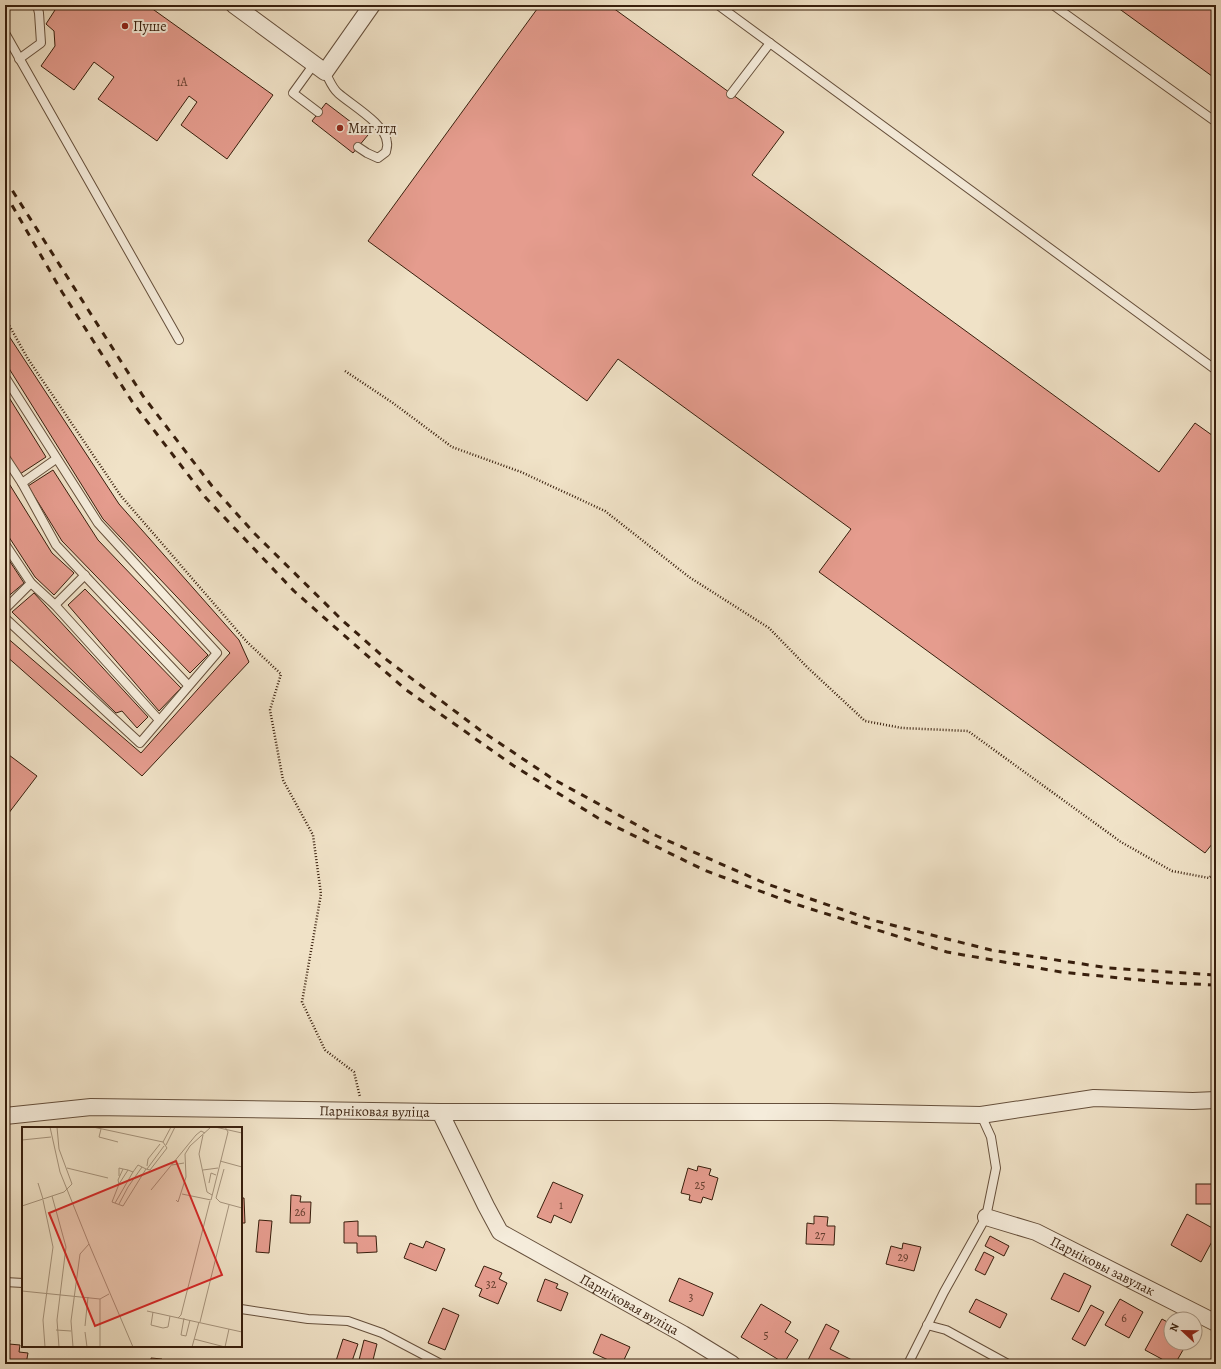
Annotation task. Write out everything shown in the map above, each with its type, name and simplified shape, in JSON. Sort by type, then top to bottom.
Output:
[{"type":"street","points":[[234,5],[320,68],[372,5]]},
{"type":"street","points":[[440,1112],[829,1112],[980,1115],[1094,1098],[1193,1101],[1216,1100]]},
{"type":"street","name":"Парніковая вуліца","points":[[5,1116],[91,1107],[440,1112],[500,1232],[683,1334],[732,1364]]},
{"type":"street","name":"Парніковы завулак","points":[[986,1217],[1036,1232],[1216,1323]]},
{"type":"lane","points":[[19,58],[41,43],[39,13],[36,5]]},
{"type":"lane","points":[[718,5],[1216,370]]},
{"type":"lane","points":[[1053,5],[1216,122]]},
{"type":"lane","points":[[5,33],[179,340]]},
{"type":"lane","points":[[731,94],[770,43]]},
{"type":"lane","points":[[318,112],[293,93],[320,68],[337,93],[369,117],[381,129],[388,142],[386,152],[378,158],[358,147]]},
{"type":"lane","points":[[5,378],[98,523],[217,653],[188,685],[140,743],[5,618]]},
{"type":"lane","points":[[5,457],[22,483],[56,545],[85,574],[188,685]]},
{"type":"lane","points":[[22,483],[56,459]]},
{"type":"lane","points":[[5,544],[31,584],[55,605],[159,720]]},
{"type":"lane","points":[[55,605],[85,574]]},
{"type":"lane","points":[[5,609],[31,584]]},
{"type":"lane","points":[[908,1364],[944,1292],[986,1217],[996,1168],[991,1137],[980,1115]]},
{"type":"lane","points":[[5,1282],[22,1284]]},
{"type":"lane","points":[[242,1309],[308,1319],[348,1322],[382,1333],[441,1364]]},
{"type":"lane","points":[[927,1325],[946,1330],[1008,1364]]},
{"type":"path","points":[[5,318],[28,359],[121,496],[246,642],[280,674],[270,710],[283,780],[313,835],[321,894],[302,1002],[325,1050],[354,1072],[363,1111]]},
{"type":"path","points":[[345,371],[393,403],[452,447],[522,472],[604,511],[689,577],[769,628],[807,667],[865,721],[902,728],[968,731],[1121,842],[1172,871],[1209,878],[1216,872]]},
{"type":"building","points":[[48,5],[147,5],[273,95],[227,159],[181,125],[197,102],[189,96],[157,141],[98,99],[114,77],[94,62],[74,90],[41,66],[55,46],[54,31],[46,24],[55,10]]},
{"type":"building","points":[[540,5],[609,5],[784,132],[752,175],[1159,472],[1195,423],[1216,438],[1216,839],[1205,853],[819,572],[851,529],[618,359],[587,401],[368,241]]},
{"type":"building","points":[[1114,5],[1216,5],[1216,79]]},
{"type":"building","name":"Миг лтд","points":[[326,103],[368,135],[353,153],[312,121]]},
{"type":"building","points":[[5,330],[119,504],[239,640],[249,662],[142,776],[5,655],[5,636],[141,753],[230,653],[103,519],[5,362]]},
{"type":"building","points":[[5,391],[46,457],[20,474],[5,449]]},
{"type":"building","points":[[53,470],[98,540],[208,655],[190,673],[62,541],[28,486]]},
{"type":"building","points":[[5,477],[52,553],[74,573],[54,595],[35,577],[5,531]]},
{"type":"building","points":[[5,554],[24,583],[5,599]]},
{"type":"building","points":[[85,589],[181,688],[159,711],[68,605]]},
{"type":"building","points":[[34,593],[148,717],[137,728],[122,711],[116,713],[12,612]]},
{"type":"building","points":[[5,752],[37,776],[5,818]]},
{"type":"building","points":[[698,1166],[711,1169],[709,1175],[718,1178],[712,1200],[703,1197],[701,1203],[689,1200],[690,1195],[681,1193],[688,1168],[697,1171]]},
{"type":"building","points":[[553,1182],[583,1195],[571,1223],[554,1215],[551,1223],[537,1217]]},
{"type":"building","points":[[1196,1184],[1216,1184],[1216,1204],[1196,1204]]},
{"type":"building","points":[[291,1195],[301,1196],[300,1202],[311,1202],[310,1223],[290,1223]]},
{"type":"building","points":[[242,1198],[244,1198],[245,1223],[242,1223]]},
{"type":"building","points":[[1187,1214],[1216,1230],[1216,1234],[1201,1262],[1171,1245]]},
{"type":"building","points":[[814,1216],[828,1217],[827,1226],[835,1226],[834,1245],[806,1244],[807,1223],[814,1224]]},
{"type":"building","points":[[259,1220],[272,1221],[269,1253],[256,1252]]},
{"type":"building","points":[[358,1221],[358,1236],[376,1236],[377,1252],[357,1253],[357,1243],[344,1243],[344,1222]]},
{"type":"building","points":[[990,1236],[1009,1246],[1004,1256],[985,1246]]},
{"type":"building","points":[[426,1241],[445,1249],[436,1271],[404,1258],[410,1243],[423,1248]]},
{"type":"building","points":[[903,1243],[921,1247],[914,1271],[886,1264],[891,1246],[902,1249]]},
{"type":"building","points":[[984,1252],[994,1257],[985,1275],[975,1270]]},
{"type":"building","points":[[484,1266],[502,1273],[499,1279],[507,1283],[498,1304],[479,1296],[482,1289],[475,1286]]},
{"type":"building","points":[[1064,1273],[1091,1286],[1079,1312],[1051,1299]]},
{"type":"building","points":[[679,1278],[713,1293],[703,1316],[669,1301]]},
{"type":"building","points":[[545,1279],[558,1284],[556,1288],[568,1293],[561,1311],[537,1301]]},
{"type":"building","points":[[976,1299],[1007,1314],[1000,1328],[969,1312]]},
{"type":"building","points":[[1120,1299],[1143,1312],[1129,1338],[1105,1325]]},
{"type":"building","points":[[761,1304],[791,1322],[785,1332],[798,1340],[784,1363],[741,1337]]},
{"type":"building","points":[[1091,1305],[1104,1312],[1085,1346],[1072,1339]]},
{"type":"building","points":[[443,1308],[459,1315],[445,1350],[428,1343]]},
{"type":"building","points":[[1162,1319],[1163,1351],[1182,1351],[1175,1364],[1171,1364],[1145,1350]]},
{"type":"building","points":[[826,1324],[839,1331],[830,1349],[860,1364],[806,1364]]},
{"type":"building","points":[[601,1334],[630,1347],[622,1364],[617,1364],[593,1353]]},
{"type":"building","points":[[5,1339],[10,1340],[9,1344],[20,1345],[19,1352],[28,1353],[26,1364],[5,1364]]},
{"type":"building","points":[[343,1339],[358,1344],[351,1364],[335,1364]]},
{"type":"building","points":[[364,1340],[377,1344],[372,1364],[358,1364]]},
{"type":"building","points":[[1214,1354],[1216,1355],[1216,1364],[1208,1364]]},
{"type":"building","points":[[151,1358],[162,1359],[161,1364],[151,1364]]},
{"type":"railway","points":[[5,179],[143,396],[212,486],[254,533],[342,620],[387,660],[480,730],[553,779],[657,836],[767,884],[872,920],[991,950],[1109,968],[1216,975]]},
{"type":"railway","points":[[5,193],[62,292],[133,403],[206,498],[294,591],[405,689],[514,766],[598,818],[704,870],[792,903],[947,952],[1061,972],[1169,983],[1216,985]]},
{"type":"place","name":"Пуше","points":[[125,26]]},
{"type":"place","name":"Миг лтд","points":[[340,128]]}]
